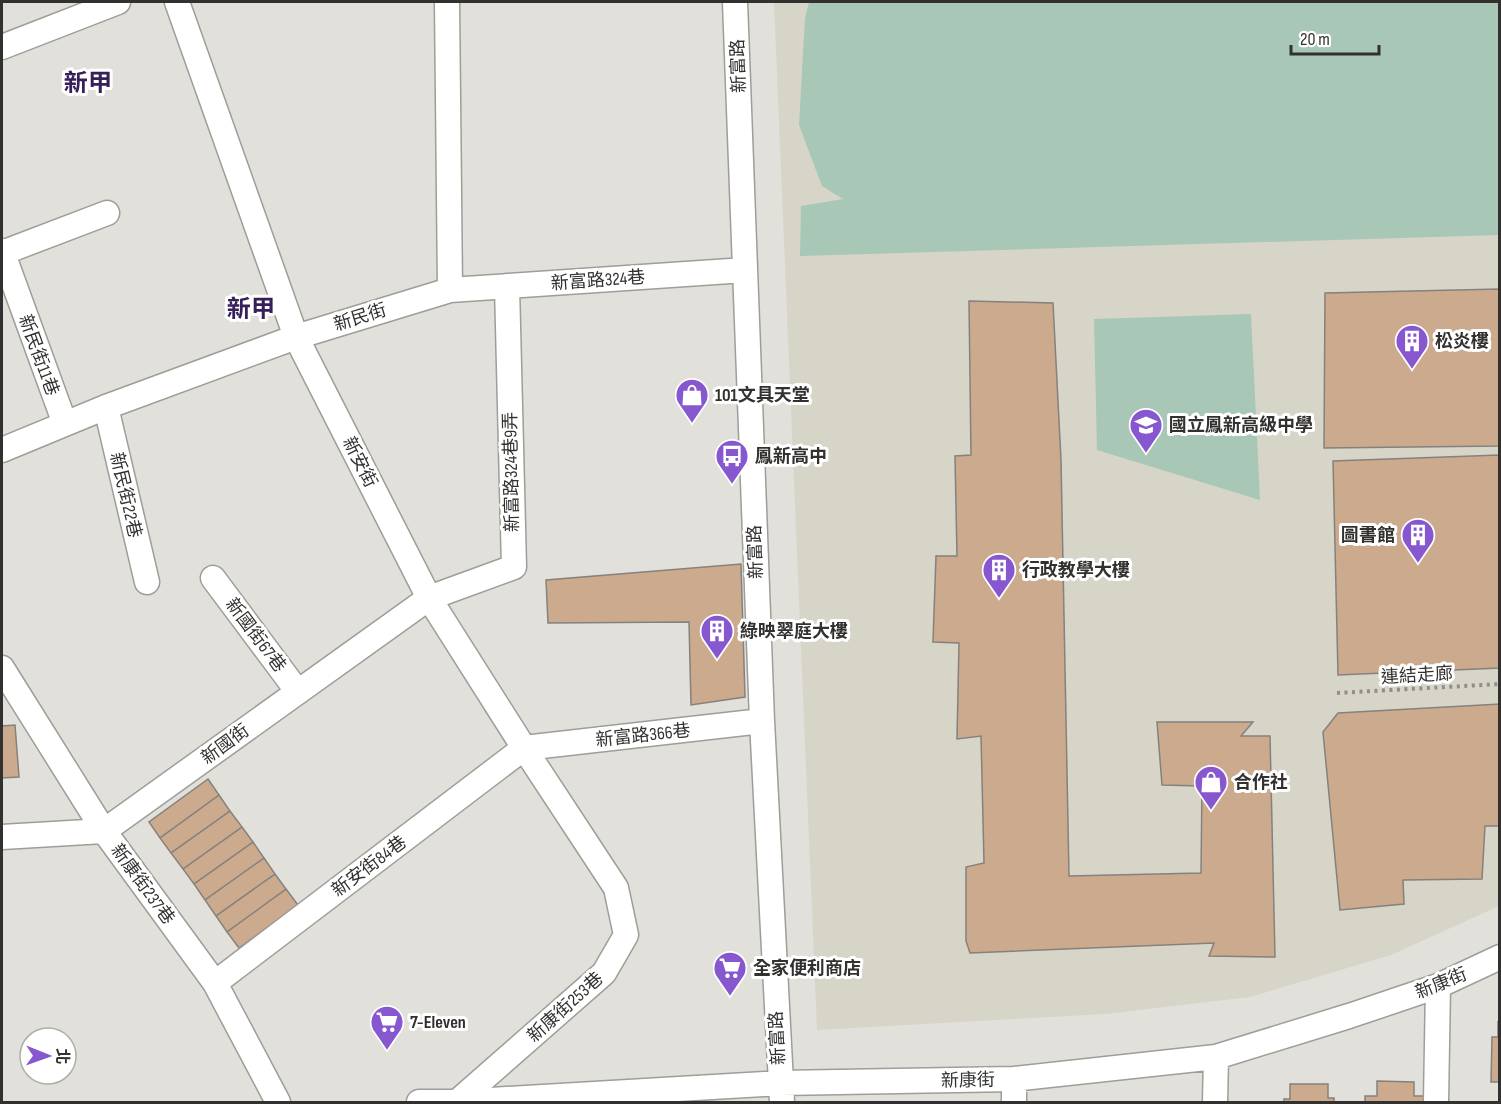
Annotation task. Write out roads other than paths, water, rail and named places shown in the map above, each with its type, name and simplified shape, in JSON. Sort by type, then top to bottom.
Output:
[{"type":"street","points":[[2,47],[118,2]]},
{"type":"street","name":"新安街","points":[[177,2],[296,337],[429,598],[616,888]]},
{"type":"street","points":[[447,2],[450,290]]},
{"type":"street","name":"新富路","points":[[735,2],[762,721],[781,1093]]},
{"type":"street","points":[[2,252],[107,213]]},
{"type":"street","name":"新民街11巷","points":[[2,252],[65,424]]},
{"type":"street","name":"新富路324巷","points":[[450,290],[745,270]]},
{"type":"street","name":"新富路324巷9弄","points":[[429,598],[514,567],[507,286]]},
{"type":"street","name":"新民街","points":[[2,450],[106,407],[296,337],[450,290]]},
{"type":"street","name":"新民街22巷","points":[[106,407],[147,582]]},
{"type":"street","name":"新國街67巷","points":[[213,578],[298,692]]},
{"type":"street","name":"新國街","points":[[104,831],[429,598]]},
{"type":"street","name":"新康街237巷","points":[[2,668],[104,831],[215,983],[278,1102]]},
{"type":"street","name":"新富路366巷","points":[[524,748],[762,721]]},
{"type":"street","name":"新安街84巷","points":[[215,983],[524,748]]},
{"type":"street","points":[[2,837],[104,831]]},
{"type":"street","name":"新康街253巷","points":[[457,1102],[604,974],[626,935],[616,888]]},
{"type":"street","name":"新康街","points":[[419,1102],[781,1093],[1014,1091],[1216,1057],[1438,986],[1500,957]]},
{"type":"street","points":[[1436,1102],[1438,986]]},
{"type":"street","points":[[1215,1102],[1216,1057]]},
{"type":"place","name":"松炎樓","points":[[1412,370]]},
{"type":"place","name":"101文具天堂","points":[[692,424]]},
{"type":"place","name":"國立鳳新高級中學","points":[[1146,454]]},
{"type":"place","name":"鳳新高中","points":[[732,485]]},
{"type":"place","name":"圖書館","points":[[1418,564]]},
{"type":"place","name":"行政教學大樓","points":[[999,599]]},
{"type":"place","name":"綠映翠庭大樓","points":[[717,660]]},
{"type":"place","name":"合作社","points":[[1211,811]]},
{"type":"place","name":"全家便利商店","points":[[730,997]]},
{"type":"place","name":"7-Eleven","points":[[387,1051]]},
{"type":"district","name":"新甲","points":[[88,83]]},
{"type":"district","name":"新甲","points":[[251,309]]}]
